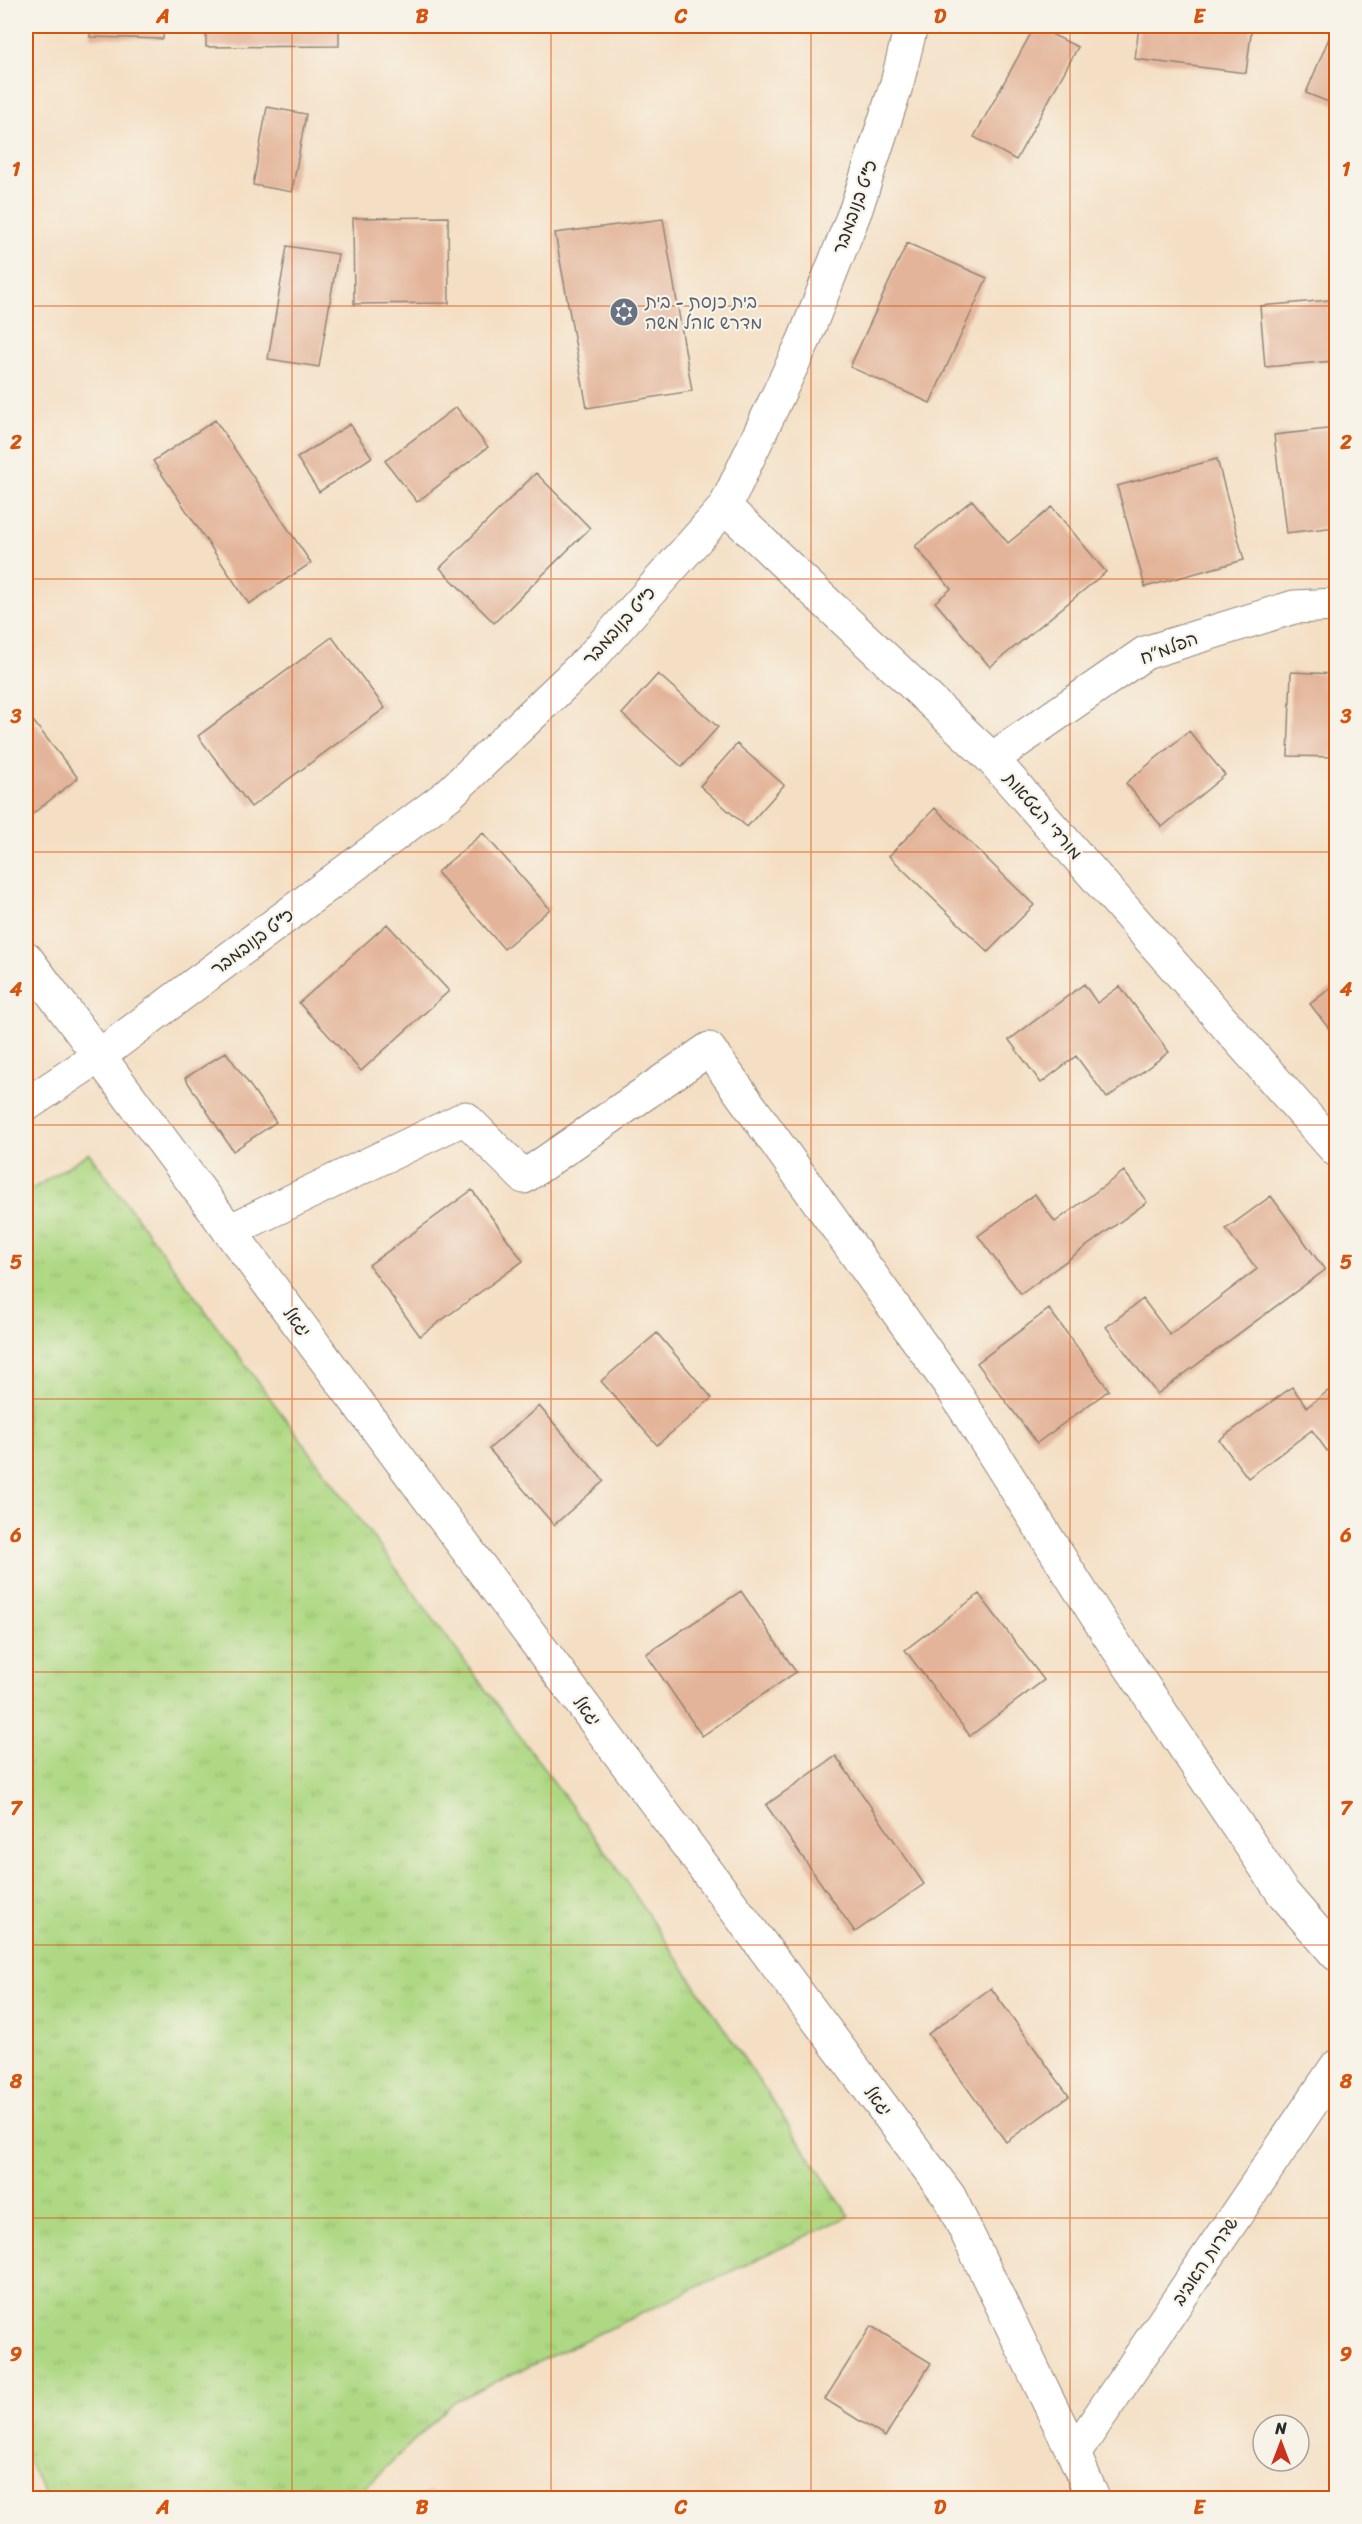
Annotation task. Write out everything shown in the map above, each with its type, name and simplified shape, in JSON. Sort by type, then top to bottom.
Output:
[{"type":"street","name":"כ\"ט בנובמבר","points":[[26,1105],[99,1056],[448,795],[590,659],[724,507],[804,340],[856,209],[897,83],[911,26]]},
{"type":"street","name":"מורדי הגטאות","points":[[724,507],[992,759],[1336,1150]]},
{"type":"street","name":"הפלמ״ח","points":[[992,759],[1145,653],[1293,608],[1336,605]]},
{"type":"street","name":"יגאל","points":[[26,958],[949,2196],[1074,2454],[1093,2499]]},
{"type":"street","points":[[229,1231],[465,1118],[524,1177],[709,1049],[950,1385],[1106,1631],[1283,1893],[1336,1954]]},
{"type":"street","name":"שדרות האביב","points":[[1074,2454],[1336,2067]]},
{"type":"green space","points":[[89,1153],[613,1862],[849,2216],[455,2401],[354,2498],[47,2498],[26,2458],[26,1193]]},
{"type":"building","points":[[90,26],[164,26],[163,39],[90,37]]},
{"type":"building","points":[[206,26],[339,26],[339,46],[206,47]]},
{"type":"building","points":[[1035,26],[1078,47],[1016,160],[974,137]]},
{"type":"building","points":[[1139,26],[1252,26],[1246,73],[1135,59]]},
{"type":"building","points":[[1334,26],[1336,26],[1336,105],[1306,93]]},
{"type":"building","points":[[267,107],[306,114],[292,192],[253,185]]},
{"type":"building","points":[[448,217],[449,303],[354,304],[353,218]]},
{"type":"building","name":"בית כנסת - בית מדרש אהל משה","points":[[663,219],[692,391],[587,408],[555,233]]},
{"type":"building","points":[[907,243],[987,278],[930,403],[850,367]]},
{"type":"building","points":[[287,246],[338,254],[319,367],[268,359]]},
{"type":"building","points":[[1329,300],[1334,361],[1265,367],[1260,306]]},
{"type":"building","points":[[456,407],[488,447],[417,502],[385,461]]},
{"type":"building","points":[[215,420],[311,563],[249,604],[153,461]]},
{"type":"building","points":[[350,424],[372,457],[319,492],[297,458]]},
{"type":"building","points":[[1336,428],[1336,527],[1286,533],[1274,435]]},
{"type":"building","points":[[1217,459],[1244,560],[1145,587],[1117,486]]},
{"type":"building","points":[[536,473],[590,528],[494,623],[440,568]]},
{"type":"building","points":[[972,500],[1008,543],[1052,507],[1106,572],[990,667],[935,602],[951,589],[915,546]]},
{"type":"building","points":[[332,637],[385,708],[251,807],[198,736]]},
{"type":"building","points":[[1291,672],[1336,674],[1336,757],[1288,756]]},
{"type":"building","points":[[658,674],[718,727],[682,767],[622,714]]},
{"type":"building","points":[[26,712],[78,778],[26,819]]},
{"type":"building","points":[[1189,731],[1225,775],[1162,827],[1126,783]]},
{"type":"building","points":[[737,744],[784,785],[747,827],[700,786]]},
{"type":"building","points":[[935,808],[1034,905],[988,952],[889,856]]},
{"type":"building","points":[[483,833],[550,909],[504,949],[437,872]]},
{"type":"building","points":[[387,924],[449,991],[361,1071],[299,1003]]},
{"type":"building","points":[[1084,984],[1097,1003],[1120,986],[1169,1052],[1107,1098],[1076,1056],[1041,1083],[1009,1040]]},
{"type":"building","points":[[1336,984],[1336,1038],[1310,1004]]},
{"type":"building","points":[[226,1052],[276,1122],[233,1151],[185,1078]]},
{"type":"building","points":[[1124,1171],[1147,1202],[1021,1294],[978,1236],[1035,1194],[1055,1222]]},
{"type":"building","points":[[472,1190],[523,1261],[420,1336],[369,1265]]},
{"type":"building","points":[[1271,1196],[1325,1270],[1157,1394],[1106,1327],[1143,1299],[1170,1335],[1257,1269],[1226,1229]]},
{"type":"building","points":[[1049,1309],[1109,1390],[1037,1443],[977,1363]]},
{"type":"building","points":[[657,1333],[712,1398],[657,1445],[601,1381]]},
{"type":"building","points":[[1336,1385],[1336,1444],[1327,1451],[1312,1430],[1248,1478],[1219,1440],[1292,1387],[1307,1407]]},
{"type":"building","points":[[539,1406],[604,1481],[554,1525],[489,1449]]},
{"type":"building","points":[[741,1591],[796,1672],[702,1736],[646,1654]]},
{"type":"building","points":[[979,1594],[1044,1680],[970,1736],[905,1650]]},
{"type":"building","points":[[836,1756],[924,1884],[855,1932],[766,1805]]},
{"type":"building","points":[[991,1988],[1069,2096],[1006,2142],[928,2034]]},
{"type":"building","points":[[871,2326],[931,2363],[885,2437],[825,2399]]},
{"type":"building","points":[[426,2491],[456,2497],[456,2498],[424,2498]]},
{"type":"place","name":"בית כנסת - בית מדרש אהל משה","points":[[624,312]]}]
